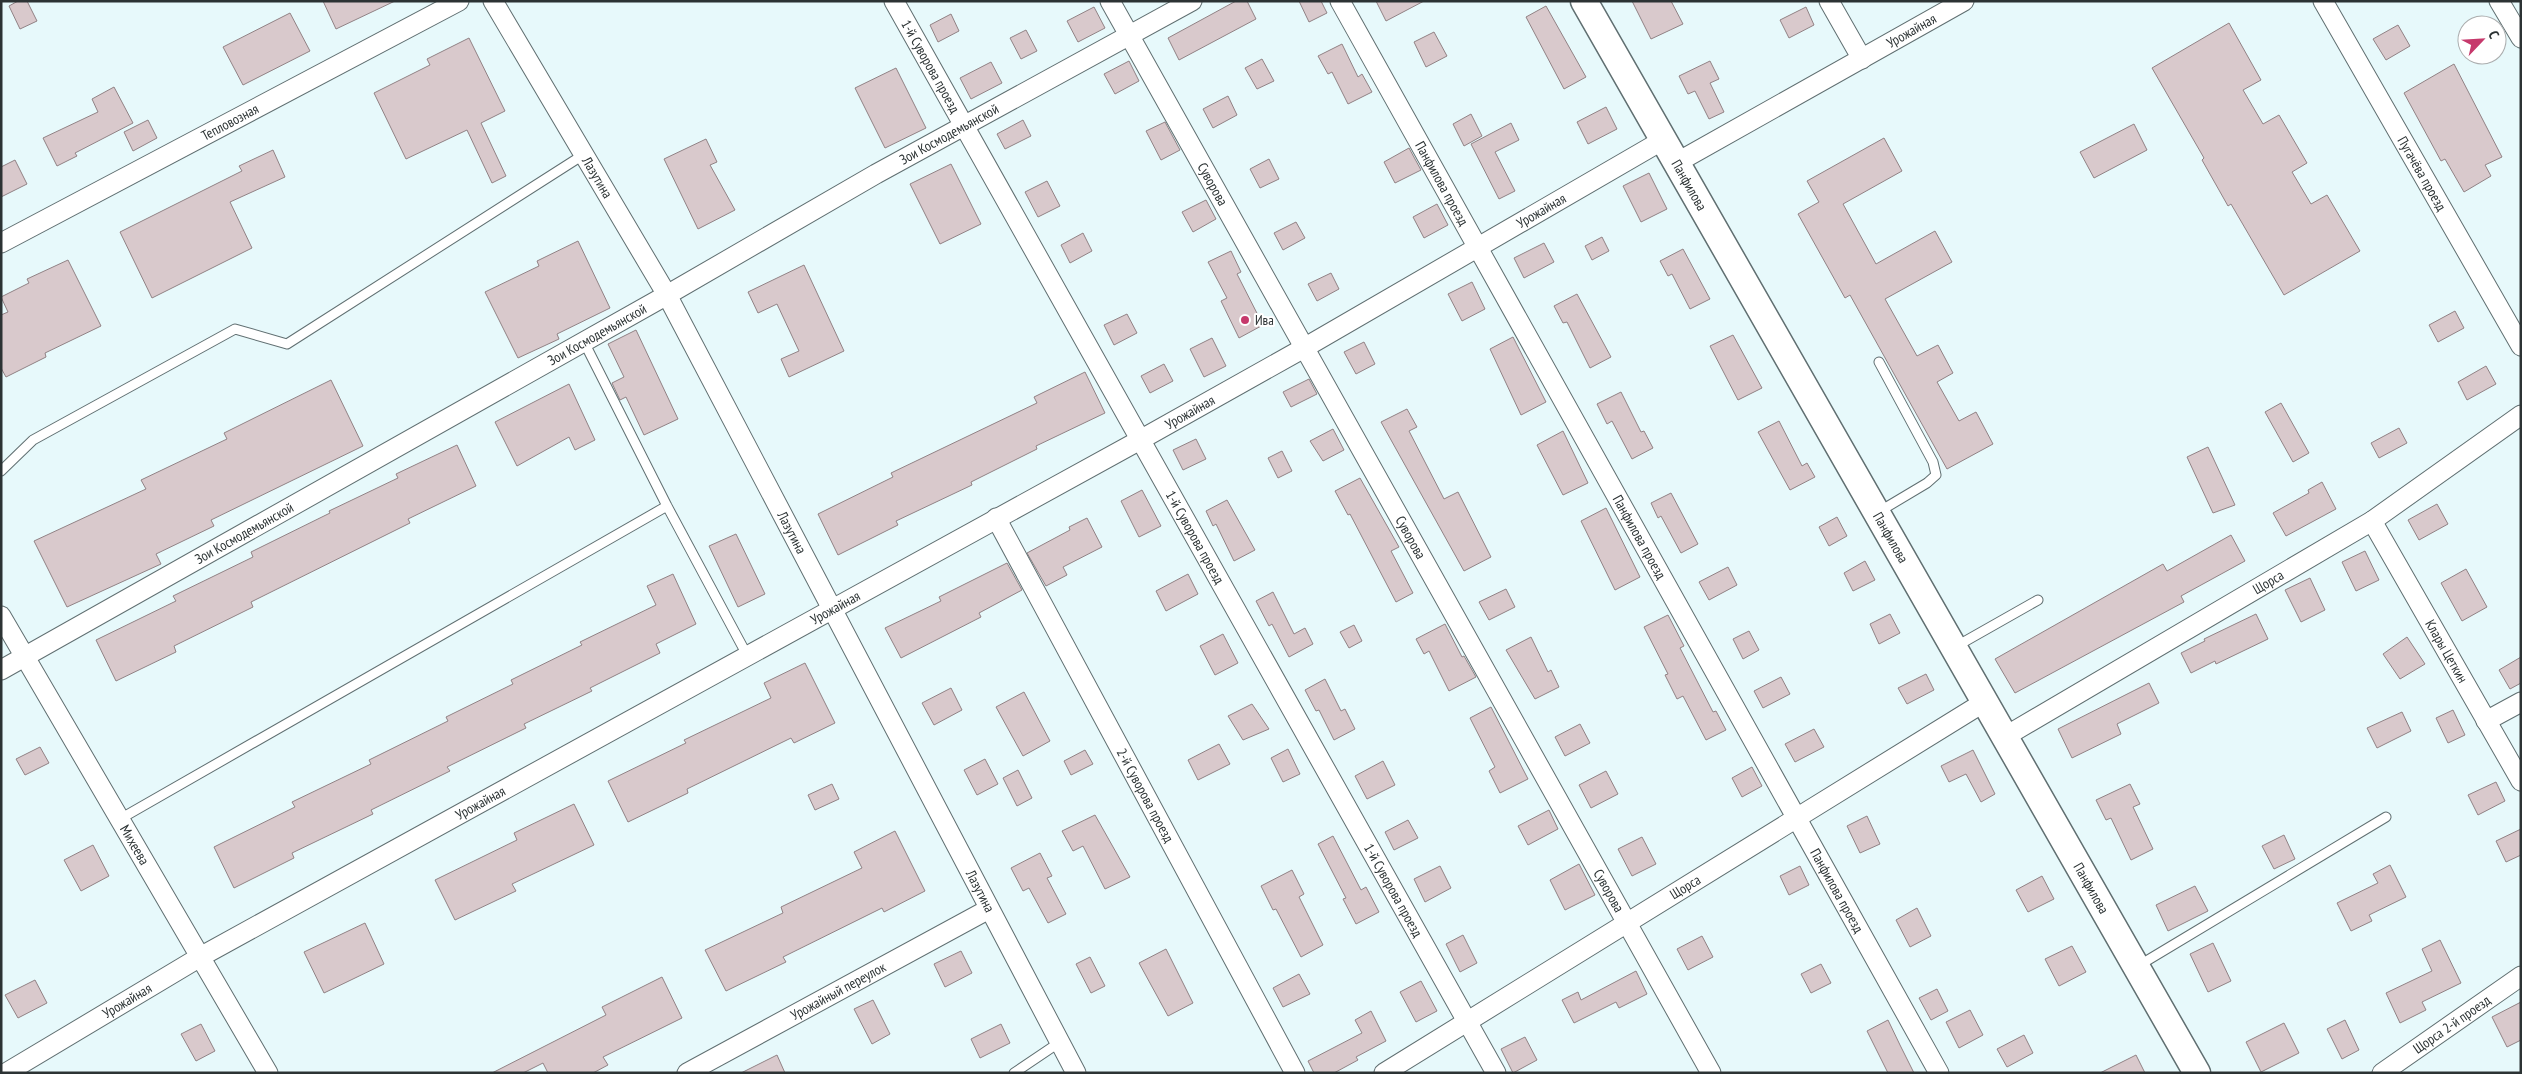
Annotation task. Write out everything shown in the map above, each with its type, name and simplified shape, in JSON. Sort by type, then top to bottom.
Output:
[{"type":"street","name":"Тепловозная","points":[[1,243],[459,1]]},
{"type":"street","name":"Лазутина","points":[[493,1],[667,295],[830,609],[1076,1073]]},
{"type":"street","name":"1-й Суворова проезд","points":[[894,1],[1496,1073]]},
{"type":"street","name":"Суворова","points":[[1110,1],[1711,1073]]},
{"type":"street","name":"Зои Космодемьянской","points":[[1,670],[667,295],[876,174],[1192,1]]},
{"type":"street","name":"Панфилова проезд","points":[[1340,1],[1939,1073]]},
{"type":"street","name":"Панфилова","points":[[1584,1],[2197,1073]]},
{"type":"street","points":[[1829,1],[1862,59]]},
{"type":"street","name":"Урожайная","points":[[1676,163],[1964,1]]},
{"type":"street","name":"Пугачёва проезд","points":[[2323,1],[2521,346]]},
{"type":"street","points":[[2499,1],[2521,38]]},
{"type":"street","name":"Урожайная","points":[[5,1073],[200,956],[1140,440],[1304,348],[1663,140]]},
{"type":"street","name":"Щорса","points":[[2006,736],[2372,521],[2521,414]]},
{"type":"street","name":"2-й Суворова проезд","points":[[996,518],[1295,1073]]},
{"type":"street","name":"Клары Цеткин","points":[[2372,521],[2521,781]]},
{"type":"street","name":"Михеева","points":[[1,616],[268,1073]]},
{"type":"street","name":"Щорса","points":[[1384,1073],[1986,701]]},
{"type":"street","points":[[2486,721],[2521,702]]},
{"type":"street","name":"Урожайный переулок","points":[[687,1073],[989,909]]},
{"type":"street","name":"Щорса 2-й проезд","points":[[2382,1073],[2521,976]]},
{"type":"street","points":[[1,1067],[5,1073]]},
{"type":"lane","points":[[1,471],[33,440],[235,329],[287,344],[583,155]]},
{"type":"lane","points":[[584,342],[667,506],[747,655]]},
{"type":"lane","points":[[1877,512],[1927,483],[1936,475],[1933,462],[1879,362]]},
{"type":"lane","points":[[120,819],[667,506]]},
{"type":"lane","points":[[1954,647],[2038,600]]},
{"type":"lane","points":[[2136,967],[2386,817]]},
{"type":"lane","points":[[1014,1073],[1060,1042]]},
{"type":"building","points":[[18,1],[27,1],[37,21],[20,29],[9,6]]},
{"type":"building","points":[[323,1],[395,1],[336,29]]},
{"type":"building","points":[[1236,1],[1247,1],[1256,19],[1179,60],[1168,38]]},
{"type":"building","points":[[1299,1],[1321,1],[1327,13],[1309,22]]},
{"type":"building","points":[[1376,1],[1424,1],[1386,21]]},
{"type":"building","points":[[1632,1],[1671,1],[1683,24],[1651,39]]},
{"type":"building","points":[[1546,6],[1586,77],[1564,89],[1526,17]]},
{"type":"building","points":[[1094,7],[1105,28],[1078,42],[1067,21]]},
{"type":"building","points":[[1806,7],[1814,25],[1789,38],[1780,20]]},
{"type":"building","points":[[290,13],[310,51],[243,85],[223,47]]},
{"type":"building","points":[[951,14],[959,31],[938,42],[930,25]]},
{"type":"building","points":[[2229,23],[2261,80],[2243,90],[2263,124],[2279,115],[2307,163],[2292,172],[2311,204],[2327,195],[2360,251],[2284,295],[2231,204],[2228,206],[2202,160],[2204,158],[2152,68]]},
{"type":"building","points":[[2398,25],[2410,46],[2386,60],[2373,39]]},
{"type":"building","points":[[1026,30],[1037,51],[1021,59],[1010,38]]},
{"type":"building","points":[[1434,32],[1447,56],[1426,67],[1414,42]]},
{"type":"building","points":[[469,38],[505,111],[481,123],[506,176],[492,183],[467,130],[406,159],[374,93],[430,65],[427,59]]},
{"type":"building","points":[[1342,44],[1358,77],[1362,74],[1372,92],[1348,104],[1332,72],[1328,74],[1318,56]]},
{"type":"building","points":[[1262,59],[1274,81],[1257,89],[1245,68]]},
{"type":"building","points":[[1129,61],[1139,81],[1115,94],[1104,74]]},
{"type":"building","points":[[1710,61],[1719,79],[1710,83],[1724,112],[1709,119],[1695,91],[1688,94],[1679,76]]},
{"type":"building","points":[[991,62],[1002,83],[971,99],[960,78]]},
{"type":"building","points":[[2454,64],[2502,157],[2485,165],[2491,176],[2464,192],[2445,159],[2441,161],[2404,93]]},
{"type":"building","points":[[896,68],[926,128],[885,148],[855,88]]},
{"type":"building","points":[[114,87],[133,123],[75,153],[77,156],[57,166],[43,138],[98,112],[92,99]]},
{"type":"building","points":[[1228,96],[1237,115],[1213,128],[1203,109]]},
{"type":"building","points":[[1606,107],[1617,129],[1588,144],[1577,122]]},
{"type":"building","points":[[1471,114],[1482,136],[1464,146],[1453,124]]},
{"type":"building","points":[[148,120],[157,138],[133,151],[124,132]]},
{"type":"building","points":[[1023,120],[1031,136],[1005,149],[997,134]]},
{"type":"building","points":[[1165,122],[1180,150],[1161,160],[1146,131]]},
{"type":"building","points":[[1511,123],[1519,140],[1495,152],[1515,191],[1499,199],[1471,144]]},
{"type":"building","points":[[2134,124],[2147,150],[2094,178],[2080,152]]},
{"type":"building","points":[[1884,138],[1902,171],[1843,204],[1876,264],[1935,231],[1952,262],[1885,299],[1917,356],[1938,345],[1953,373],[1937,382],[1959,421],[1976,412],[1993,444],[1947,469],[1850,295],[1845,298],[1798,214],[1819,202],[1807,181]]},
{"type":"building","points":[[706,139],[717,162],[710,165],[735,210],[698,229],[664,159]]},
{"type":"building","points":[[1409,148],[1421,170],[1395,183],[1384,162]]},
{"type":"building","points":[[273,150],[285,177],[230,202],[252,248],[152,298],[120,232],[242,171],[239,166]]},
{"type":"building","points":[[1269,159],[1279,179],[1260,188],[1250,169]]},
{"type":"building","points":[[15,160],[27,184],[1,197],[1,167]]},
{"type":"building","points":[[951,164],[981,224],[940,244],[910,184]]},
{"type":"building","points":[[1649,173],[1667,209],[1641,222],[1623,186]]},
{"type":"building","points":[[1047,181],[1060,206],[1038,217],[1025,192]]},
{"type":"building","points":[[1206,200],[1216,219],[1193,232],[1182,212]]},
{"type":"building","points":[[1437,204],[1448,225],[1424,238],[1413,217]]},
{"type":"building","points":[[1296,222],[1305,238],[1283,250],[1274,233]]},
{"type":"building","points":[[1083,233],[1092,251],[1070,263],[1061,245]]},
{"type":"building","points":[[1602,237],[1609,251],[1592,260],[1585,246]]},
{"type":"building","points":[[578,241],[610,308],[557,334],[559,339],[518,358],[485,292],[539,266],[537,261]]},
{"type":"building","points":[[1544,243],[1554,262],[1524,278],[1514,258]]},
{"type":"building","points":[[1683,249],[1710,299],[1690,309],[1672,274],[1668,276],[1660,261]]},
{"type":"building","points":[[1231,251],[1241,272],[1237,274],[1263,325],[1239,338],[1221,301],[1227,298],[1208,262]]},
{"type":"building","points":[[68,260],[101,326],[45,353],[46,357],[6,377],[1,368],[1,315],[8,312],[1,297],[29,283],[27,279]]},
{"type":"building","points":[[804,265],[844,351],[789,377],[781,359],[799,351],[777,304],[758,313],[748,292]]},
{"type":"building","points":[[1331,273],[1339,289],[1317,301],[1308,284]]},
{"type":"building","points":[[1472,282],[1485,309],[1462,321],[1448,294]]},
{"type":"building","points":[[1577,294],[1611,357],[1590,368],[1567,322],[1563,323],[1554,306]]},
{"type":"building","points":[[2455,311],[2464,328],[2438,342],[2429,325]]},
{"type":"building","points":[[1127,314],[1137,333],[1114,345],[1104,325]]},
{"type":"building","points":[[636,330],[678,419],[644,435],[626,397],[620,400],[612,383],[624,377],[608,344]]},
{"type":"building","points":[[1733,335],[1762,388],[1738,400],[1710,346]]},
{"type":"building","points":[[1513,337],[1546,402],[1521,415],[1490,349]]},
{"type":"building","points":[[1212,338],[1226,366],[1204,377],[1190,349]]},
{"type":"building","points":[[1364,342],[1375,364],[1356,374],[1344,352]]},
{"type":"building","points":[[1164,364],[1173,381],[1150,393],[1141,376]]},
{"type":"building","points":[[2486,366],[2496,384],[2467,400],[2458,382]]},
{"type":"building","points":[[1085,372],[1105,413],[1036,446],[1037,449],[971,482],[972,485],[896,521],[898,525],[838,555],[818,514],[893,477],[891,473],[1037,403],[1034,397]]},
{"type":"building","points":[[1309,379],[1317,394],[1291,407],[1283,392]]},
{"type":"building","points":[[331,380],[363,446],[211,520],[214,526],[156,554],[161,564],[67,607],[34,541],[146,489],[141,480],[227,439],[224,433]]},
{"type":"building","points":[[569,384],[595,440],[575,450],[569,437],[517,466],[495,422]]},
{"type":"building","points":[[1621,392],[1641,432],[1644,431],[1653,448],[1632,459],[1612,421],[1607,424],[1597,404]]},
{"type":"building","points":[[2281,403],[2309,453],[2293,462],[2265,412]]},
{"type":"building","points":[[1407,409],[1417,427],[1409,431],[1444,499],[1458,492],[1491,557],[1464,571],[1381,422]]},
{"type":"building","points":[[1779,421],[1802,466],[1807,463],[1815,477],[1790,490],[1758,432]]},
{"type":"building","points":[[2399,428],[2407,443],[2379,458],[2371,443]]},
{"type":"building","points":[[1333,429],[1344,450],[1323,461],[1310,441]]},
{"type":"building","points":[[1563,431],[1588,483],[1563,495],[1537,445]]},
{"type":"building","points":[[1196,439],[1206,459],[1183,470],[1173,450]]},
{"type":"building","points":[[457,445],[476,486],[408,519],[410,523],[251,602],[253,607],[174,646],[176,652],[116,681],[96,640],[176,601],[173,596],[253,557],[251,552],[330,513],[329,511],[398,478],[396,474]]},
{"type":"building","points":[[2208,447],[2235,505],[2213,513],[2187,457]]},
{"type":"building","points":[[1282,451],[1292,471],[1278,478],[1268,458]]},
{"type":"building","points":[[1360,478],[1399,547],[1391,551],[1413,593],[1396,602],[1350,514],[1348,515],[1335,491]]},
{"type":"building","points":[[2322,482],[2336,509],[2286,536],[2273,513],[2309,493],[2308,490]]},
{"type":"building","points":[[1142,490],[1161,526],[1139,537],[1121,501]]},
{"type":"building","points":[[1671,493],[1698,544],[1681,553],[1661,516],[1658,518],[1651,503]]},
{"type":"building","points":[[1227,500],[1255,550],[1234,561],[1216,524],[1213,526],[1206,511]]},
{"type":"building","points":[[2437,504],[2448,524],[2419,540],[2408,520]]},
{"type":"building","points":[[1606,508],[1640,577],[1615,590],[1581,521]]},
{"type":"building","points":[[1837,517],[1847,536],[1829,546],[1819,527]]},
{"type":"building","points":[[1087,518],[1102,547],[1063,567],[1067,575],[1046,586],[1027,553],[1070,530],[1069,527]]},
{"type":"building","points":[[736,534],[765,594],[738,607],[709,546]]},
{"type":"building","points":[[2231,535],[2245,561],[2181,596],[2184,602],[2015,693],[1995,659],[2163,564],[2167,571]]},
{"type":"building","points":[[2365,551],[2379,580],[2356,591],[2342,562]]},
{"type":"building","points":[[1865,561],[1875,580],[1853,591],[1844,573]]},
{"type":"building","points":[[1007,563],[1022,590],[979,613],[981,617],[901,658],[885,628],[941,601],[939,597]]},
{"type":"building","points":[[1728,567],[1737,585],[1709,600],[1699,582]]},
{"type":"building","points":[[2466,569],[2487,607],[2462,621],[2441,583]]},
{"type":"building","points":[[673,574],[696,624],[656,644],[660,653],[590,688],[592,691],[524,724],[526,728],[447,767],[450,771],[371,810],[373,814],[292,853],[294,858],[234,888],[214,847],[295,807],[292,802],[371,764],[369,760],[448,721],[446,717],[513,684],[511,680],[582,645],[580,642],[656,605],[647,586]]},
{"type":"building","points":[[1188,574],[1198,594],[1166,611],[1156,591]]},
{"type":"building","points":[[2310,578],[2325,610],[2301,622],[2285,590]]},
{"type":"building","points":[[1506,589],[1515,607],[1489,620],[1479,602]]},
{"type":"building","points":[[1273,592],[1294,634],[1305,628],[1313,644],[1289,657],[1272,624],[1269,626],[1256,601]]},
{"type":"building","points":[[1890,614],[1900,633],[1879,644],[1870,624]]},
{"type":"building","points":[[2256,614],[2268,639],[2216,664],[2215,661],[2191,673],[2181,653],[2205,641],[2204,639]]},
{"type":"building","points":[[1668,615],[1684,646],[1680,648],[1713,712],[1716,711],[1726,730],[1706,740],[1683,696],[1677,699],[1665,675],[1668,674],[1644,627]]},
{"type":"building","points":[[1445,624],[1462,657],[1464,656],[1476,677],[1449,691],[1429,651],[1424,654],[1416,639]]},
{"type":"building","points":[[1354,625],[1362,641],[1349,648],[1340,632]]},
{"type":"building","points":[[1749,631],[1759,650],[1743,659],[1733,639]]},
{"type":"building","points":[[1223,634],[1238,663],[1215,675],[1200,646]]},
{"type":"building","points":[[1531,637],[1548,672],[1551,670],[1559,687],[1535,699],[1506,650]]},
{"type":"building","points":[[2407,637],[2425,664],[2400,679],[2383,654]]},
{"type":"building","points":[[2521,657],[2521,683],[2510,689],[2499,670]]},
{"type":"building","points":[[805,663],[835,723],[794,743],[791,738],[687,789],[688,793],[628,822],[608,781],[686,743],[684,740],[771,698],[764,683]]},
{"type":"building","points":[[1926,674],[1934,690],[1907,704],[1898,688]]},
{"type":"building","points":[[1781,677],[1790,694],[1763,708],[1754,691]]},
{"type":"building","points":[[1325,679],[1341,711],[1345,709],[1355,729],[1334,740],[1319,710],[1316,711],[1305,690]]},
{"type":"building","points":[[2149,683],[2159,703],[2117,724],[2121,734],[2072,758],[2058,729]]},
{"type":"building","points":[[951,688],[962,710],[934,725],[922,703]]},
{"type":"building","points":[[1024,692],[1050,741],[1023,756],[996,707]]},
{"type":"building","points":[[1252,704],[1269,729],[1243,740],[1228,716]]},
{"type":"building","points":[[1491,707],[1528,779],[1500,793],[1489,771],[1495,767],[1470,718]]},
{"type":"building","points":[[2453,710],[2465,735],[2448,743],[2436,718]]},
{"type":"building","points":[[2402,712],[2411,731],[2377,748],[2367,728]]},
{"type":"building","points":[[1580,724],[1590,743],[1565,756],[1555,737]]},
{"type":"building","points":[[1814,729],[1824,747],[1795,762],[1785,744]]},
{"type":"building","points":[[1219,744],[1230,764],[1198,780],[1188,760]]},
{"type":"building","points":[[40,747],[49,763],[25,775],[16,759]]},
{"type":"building","points":[[1288,749],[1300,774],[1283,782],[1271,758]]},
{"type":"building","points":[[1085,750],[1093,764],[1071,775],[1064,761]]},
{"type":"building","points":[[1973,750],[1995,794],[1981,802],[1966,774],[1949,782],[1941,766]]},
{"type":"building","points":[[985,759],[998,784],[977,795],[964,770]]},
{"type":"building","points":[[1383,761],[1395,785],[1367,799],[1355,776]]},
{"type":"building","points":[[1752,767],[1762,786],[1742,797],[1732,778]]},
{"type":"building","points":[[1018,770],[1032,798],[1017,806],[1003,778]]},
{"type":"building","points":[[1606,771],[1618,794],[1591,808],[1579,785]]},
{"type":"building","points":[[2496,782],[2505,801],[2478,815],[2468,795]]},
{"type":"building","points":[[832,784],[839,799],[815,810],[808,795]]},
{"type":"building","points":[[2130,784],[2140,804],[2133,807],[2153,849],[2131,860],[2111,818],[2106,820],[2096,800]]},
{"type":"building","points":[[574,804],[594,845],[512,884],[516,891],[455,920],[435,880],[517,840],[514,833]]},
{"type":"building","points":[[1549,810],[1558,829],[1528,845],[1518,826]]},
{"type":"building","points":[[1095,815],[1130,877],[1105,889],[1083,846],[1073,851],[1062,831]]},
{"type":"building","points":[[1867,816],[1880,844],[1860,853],[1847,826]]},
{"type":"building","points":[[1408,820],[1418,838],[1394,850],[1385,832]]},
{"type":"building","points":[[2521,829],[2521,855],[2506,862],[2496,841]]},
{"type":"building","points":[[895,831],[925,891],[884,912],[882,908],[783,957],[786,962],[726,991],[705,950],[783,913],[781,907],[862,868],[854,852]]},
{"type":"building","points":[[2284,835],[2295,859],[2274,869],[2262,846]]},
{"type":"building","points":[[1333,836],[1361,890],[1366,887],[1379,912],[1356,924],[1343,899],[1346,898],[1318,844]]},
{"type":"building","points":[[1642,837],[1656,864],[1632,876],[1618,849]]},
{"type":"building","points":[[93,845],[109,876],[81,891],[64,860]]},
{"type":"building","points":[[1040,853],[1052,876],[1047,878],[1066,914],[1048,923],[1029,888],[1023,891],[1011,868]]},
{"type":"building","points":[[1579,864],[1595,895],[1565,910],[1550,880]]},
{"type":"building","points":[[2390,865],[2406,897],[2369,915],[2372,921],[2351,931],[2337,903],[2378,883],[2373,874]]},
{"type":"building","points":[[1440,866],[1451,888],[1425,902],[1414,879]]},
{"type":"building","points":[[1800,866],[1809,885],[1789,895],[1780,876]]},
{"type":"building","points":[[1292,870],[1304,894],[1299,897],[1323,945],[1301,957],[1276,909],[1273,910],[1261,886]]},
{"type":"building","points":[[2042,876],[2054,899],[2028,912],[2016,890]]},
{"type":"building","points":[[2195,886],[2208,911],[2168,931],[2156,905]]},
{"type":"building","points":[[1917,908],[1931,936],[1910,947],[1896,920]]},
{"type":"building","points":[[365,923],[384,964],[324,993],[304,952]]},
{"type":"building","points":[[1463,935],[1477,963],[1460,972],[1446,944]]},
{"type":"building","points":[[1702,936],[1713,957],[1688,970],[1677,949]]},
{"type":"building","points":[[2440,940],[2461,983],[2422,1002],[2426,1010],[2400,1023],[2386,993],[2432,971],[2422,949]]},
{"type":"building","points":[[2213,943],[2231,981],[2208,992],[2190,954]]},
{"type":"building","points":[[2072,946],[2086,972],[2059,986],[2045,959]]},
{"type":"building","points":[[1166,949],[1193,1003],[1168,1016],[1139,963]]},
{"type":"building","points":[[961,951],[972,973],[945,987],[934,964]]},
{"type":"building","points":[[1090,957],[1105,986],[1091,993],[1076,964]]},
{"type":"building","points":[[1821,964],[1831,983],[1811,993],[1801,974]]},
{"type":"building","points":[[1636,971],[1647,994],[1619,1008],[1616,1002],[1574,1023],[1562,1000],[1578,992],[1581,1000]]},
{"type":"building","points":[[1299,974],[1310,994],[1283,1007],[1273,988]]},
{"type":"building","points":[[662,977],[682,1018],[603,1057],[608,1065],[593,1073],[548,1073],[543,1063],[523,1073],[492,1073],[606,1015],[602,1007]]},
{"type":"building","points":[[35,980],[47,1003],[18,1018],[5,995]]},
{"type":"building","points":[[1421,981],[1437,1011],[1416,1022],[1400,992]]},
{"type":"building","points":[[1937,989],[1948,1011],[1931,1020],[1919,998]]},
{"type":"building","points":[[873,1000],[890,1034],[872,1044],[854,1009]]},
{"type":"building","points":[[2521,1002],[2521,1040],[2507,1047],[2492,1017]]},
{"type":"building","points":[[1970,1010],[1983,1035],[1959,1048],[1946,1022]]},
{"type":"building","points":[[1371,1011],[1386,1041],[1356,1057],[1358,1060],[1334,1073],[1314,1073],[1308,1061],[1362,1033],[1355,1020]]},
{"type":"building","points":[[1888,1020],[1914,1073],[1888,1073],[1867,1031]]},
{"type":"building","points":[[2345,1020],[2359,1050],[2342,1059],[2327,1029]]},
{"type":"building","points":[[2284,1023],[2299,1053],[2261,1072],[2246,1042]]},
{"type":"building","points":[[201,1024],[215,1051],[196,1061],[181,1034]]},
{"type":"building","points":[[1001,1024],[1010,1043],[980,1058],[971,1039]]},
{"type":"building","points":[[2024,1035],[2033,1053],[2007,1067],[1997,1049]]},
{"type":"building","points":[[1525,1037],[1537,1060],[1513,1073],[1501,1049]]},
{"type":"building","points":[[777,1055],[785,1073],[741,1073]]},
{"type":"building","points":[[2136,1055],[2145,1073],[2100,1073]]},
{"type":"place","name":"Ива","points":[[1245,320]]}]
